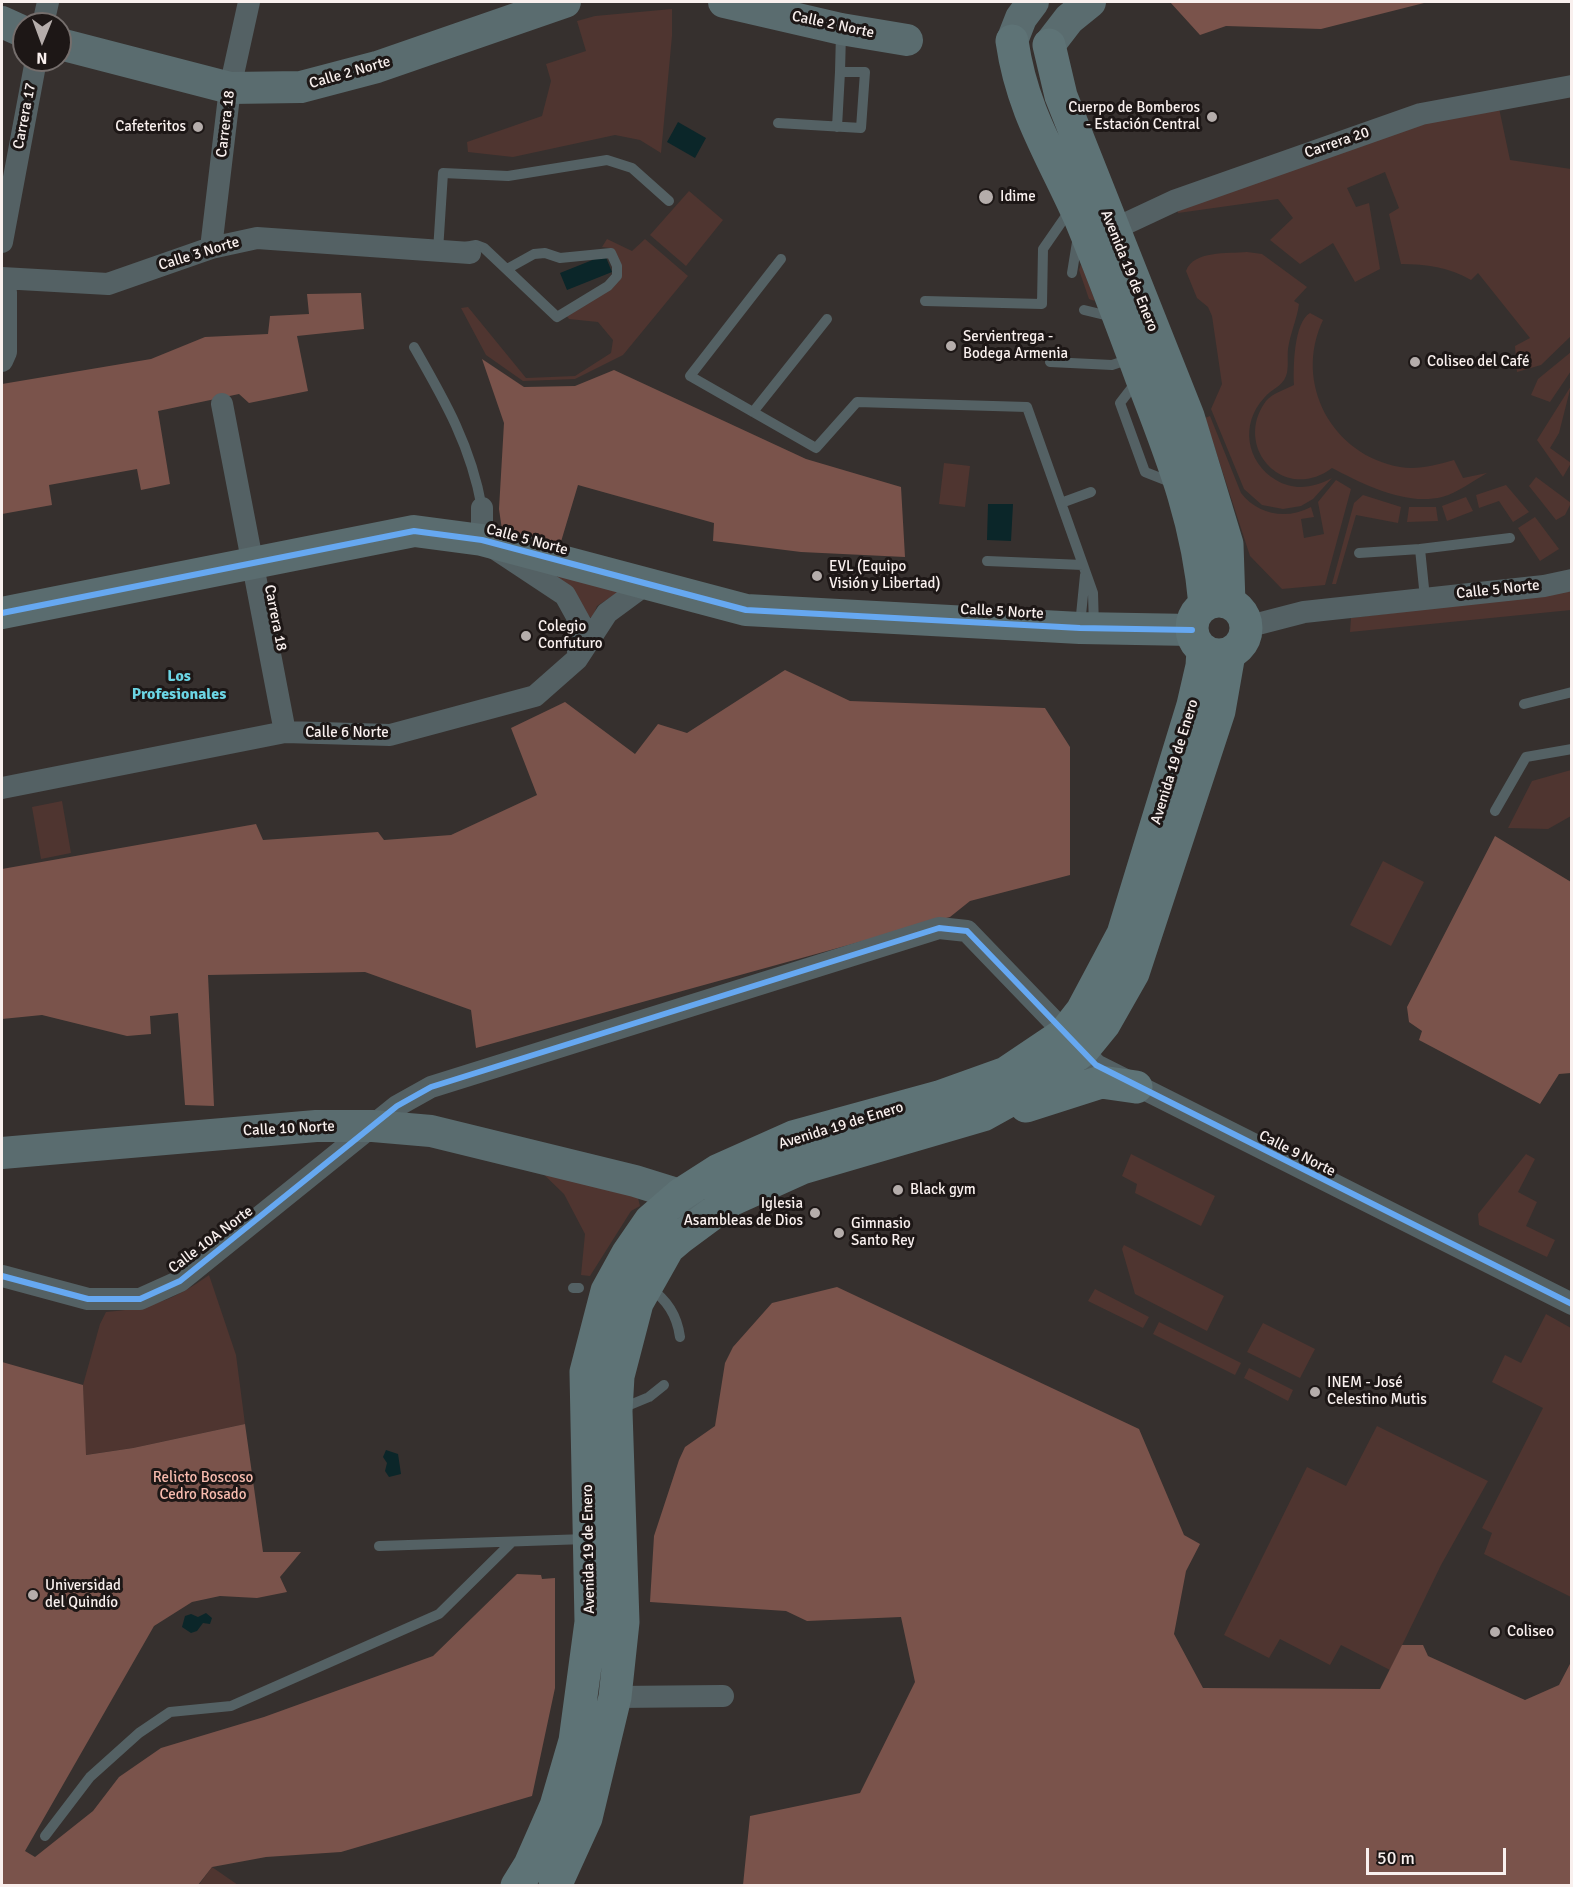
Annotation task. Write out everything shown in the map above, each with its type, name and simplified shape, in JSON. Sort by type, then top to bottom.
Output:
[{"type":"main road","name":"Avenida 19 de Enero","points":[[1012,41],[1021,88],[1038,134],[1077,213],[1183,487],[1217,628]]},
{"type":"main road","name":"Avenida 19 de Enero","points":[[517,1886],[530,1865],[556,1806],[575,1741],[591,1622],[586,1372],[607,1291],[628,1253],[650,1221],[680,1196],[719,1170],[793,1137],[939,1098],[1006,1073],[1073,1043],[1104,1024],[1133,973],[1220,711],[1217,628],[1227,544],[1188,416],[1060,96],[1049,45]]},
{"type":"main road","name":"Avenida 19 de Enero","points":[[560,1883],[586,1818],[615,1697],[623,1623],[616,1411],[618,1377],[637,1304],[668,1248],[731,1200],[802,1168],[983,1115],[1039,1084],[1073,1043]]},
{"type":"main road","points":[[983,1115],[1032,1105],[1101,1082],[1136,1087]]},
{"type":"street","name":"Carrera 18","points":[[211,248],[230,88],[249,2]]},
{"type":"street","name":"Calle 2 Norte","points":[[72,47],[230,88],[301,87],[377,67],[565,2]]},
{"type":"street","name":"Calle 2 Norte","points":[[724,2],[907,40]]},
{"type":"street","points":[[1012,41],[1022,18],[1034,2]]},
{"type":"street","points":[[1049,45],[1069,19],[1090,2]]},
{"type":"street","name":"Carrera 17","points":[[2,242],[34,72]]},
{"type":"street","name":"Carrera 20","points":[[1112,230],[1174,201],[1421,114],[1572,86]]},
{"type":"street","name":"Calle 3 Norte","points":[[2,278],[108,284],[211,248],[257,238],[470,253]]},
{"type":"street","points":[[2,284],[6,292],[6,352],[2,361]]},
{"type":"street","name":"Carrera 18","points":[[222,404],[251,565],[285,732]]},
{"type":"street","points":[[482,508],[482,540],[565,595],[581,624],[577,659]]},
{"type":"street","name":"Calle 5 Norte","points":[[2,613],[414,531],[482,540],[746,610],[1087,628],[1217,628],[1304,612],[1544,586],[1572,580]]},
{"type":"street","name":"Calle 6 Norte","points":[[2,788],[285,732],[390,735],[535,696],[577,659],[607,613],[645,585]]},
{"type":"street","name":"Calle 9 Norte","points":[[952,927],[967,931],[1096,1065],[1572,1304]]},
{"type":"street","name":"Calle 10A Norte","points":[[2,1276],[88,1299],[140,1299],[180,1281],[397,1106],[431,1087],[939,928],[952,927]]},
{"type":"street","name":"Calle 10 Norte","points":[[2,1153],[316,1126],[373,1126],[431,1131],[635,1181],[680,1196]]},
{"type":"street","points":[[680,1196],[702,1222]]},
{"type":"street","points":[[615,1697],[723,1696]]},
{"type":"lane","points":[[837,127],[841,28]]},
{"type":"lane","points":[[777,123],[861,128],[864,72],[840,72]]},
{"type":"lane","points":[[507,269],[534,254],[545,252],[560,258],[610,253],[617,266],[617,276],[608,285],[557,316],[507,269],[476,245],[438,251],[444,173],[508,176],[607,160],[632,168],[669,201]]},
{"type":"lane","points":[[1072,273],[1077,213]]},
{"type":"lane","points":[[925,301],[1042,304],[1043,249],[1077,213]]},
{"type":"lane","points":[[781,258],[690,376],[816,448],[857,402],[1027,407],[1084,568],[1087,628]]},
{"type":"lane","points":[[1084,310],[1119,319]]},
{"type":"lane","points":[[753,412],[827,319]]},
{"type":"lane","points":[[414,346],[466,443],[476,473],[482,508]]},
{"type":"lane","points":[[1050,362],[1137,367]]},
{"type":"lane","points":[[1060,503],[1091,492]]},
{"type":"lane","points":[[1359,553],[1420,549],[1510,538]]},
{"type":"lane","points":[[1420,549],[1425,598]]},
{"type":"lane","points":[[987,561],[1084,568]]},
{"type":"lane","points":[[1524,704],[1572,692]]},
{"type":"lane","points":[[1495,811],[1526,758],[1572,749]]},
{"type":"lane","points":[[646,1285],[673,1311],[678,1320],[680,1337]]},
{"type":"lane","points":[[616,1411],[649,1397],[664,1385]]},
{"type":"lane","points":[[379,1546],[588,1539]]},
{"type":"lane","points":[[45,1836],[90,1777],[139,1733],[170,1712],[231,1706],[439,1614],[512,1542]]},
{"type":"shaded area","points":[[672,9],[672,36],[661,153],[640,140],[615,135],[513,157],[468,152],[467,142],[542,116],[551,81],[546,64],[586,51],[577,21],[595,16]]},
{"type":"shaded area","points":[[1499,108],[1510,160],[1571,169],[1571,336],[1541,365],[1517,372],[1515,346],[1530,338],[1478,273],[1471,280],[1437,267],[1401,264],[1389,214],[1399,208],[1385,172],[1347,188],[1356,207],[1369,203],[1380,269],[1355,282],[1333,243],[1300,264],[1270,240],[1293,218],[1278,199],[1178,213],[1177,208],[1423,124]]},
{"type":"shaded area","points":[[689,191],[723,220],[686,266],[650,235]]},
{"type":"shaded area","points":[[607,239],[632,251],[645,239],[688,276],[623,355],[575,379],[523,381],[486,355],[461,308],[468,307],[526,378],[575,376],[611,353],[613,340],[598,322],[569,319],[566,315],[619,281],[610,248],[602,247]]},
{"type":"shaded area","points":[[1247,252],[1262,254],[1307,287],[1294,301],[1299,304],[1289,343],[1286,376],[1282,383],[1256,408],[1249,431],[1253,453],[1258,463],[1276,480],[1290,486],[1304,487],[1332,478],[1313,499],[1301,506],[1283,509],[1262,505],[1244,489],[1211,409],[1222,384],[1212,316],[1208,307],[1197,298],[1186,271],[1196,259],[1204,256]]},
{"type":"shaded area","points":[[1081,264],[1095,301],[1089,299],[1079,270]]},
{"type":"shaded area","points":[[1310,313],[1323,320],[1315,344],[1313,368],[1316,391],[1325,413],[1338,432],[1355,448],[1376,460],[1400,467],[1420,467],[1454,460],[1463,478],[1487,473],[1448,495],[1414,499],[1385,492],[1332,468],[1314,477],[1297,479],[1281,475],[1268,465],[1259,452],[1255,436],[1257,419],[1269,398],[1294,385],[1294,357],[1298,335],[1305,318]]},
{"type":"shaded area","points":[[1571,352],[1571,371],[1550,402],[1531,395],[1538,379]]},
{"type":"shaded area","points":[[1571,386],[1559,433],[1550,448],[1571,463],[1563,477],[1537,440]]},
{"type":"shaded area","points":[[1210,416],[1241,493],[1248,500],[1264,511],[1273,513],[1292,513],[1311,507],[1314,517],[1301,519],[1304,538],[1324,534],[1318,502],[1336,480],[1351,489],[1325,585],[1282,589],[1250,556],[1205,418]]},
{"type":"shaded area","points":[[944,463],[970,466],[965,507],[939,504]]},
{"type":"shaded area","points":[[1536,477],[1571,503],[1565,515],[1556,520],[1529,486]]},
{"type":"shaded area","points":[[1506,485],[1529,512],[1513,522],[1499,501],[1479,508],[1476,495]]},
{"type":"shaded area","points":[[1363,495],[1401,507],[1398,523],[1356,515],[1336,584],[1332,584],[1354,503]]},
{"type":"shaded area","points":[[1466,497],[1473,511],[1447,521],[1442,506]]},
{"type":"shaded area","points":[[1409,507],[1436,507],[1438,521],[1407,522]]},
{"type":"shaded area","points":[[1535,517],[1559,549],[1540,561],[1518,528]]},
{"type":"shaded area","points":[[537,563],[617,589],[617,593],[597,606],[592,619]]},
{"type":"shaded area","points":[[1571,591],[1571,610],[1350,632],[1351,618]]},
{"type":"shaded area","points":[[1571,770],[1571,816],[1548,829],[1508,828],[1532,781]]},
{"type":"shaded area","points":[[62,801],[71,853],[41,859],[32,807]]},
{"type":"shaded area","points":[[1383,861],[1424,882],[1391,946],[1350,925]]},
{"type":"shaded area","points":[[1131,1154],[1215,1196],[1201,1226],[1135,1193],[1137,1184],[1122,1176]]},
{"type":"shaded area","points":[[1526,1154],[1535,1159],[1518,1192],[1537,1202],[1526,1226],[1555,1240],[1547,1257],[1479,1225],[1478,1214]]},
{"type":"shaded area","points":[[534,1165],[638,1198],[640,1206],[631,1211],[590,1276],[581,1275],[585,1234],[564,1194]]},
{"type":"shaded area","points":[[1124,1245],[1224,1296],[1207,1331],[1135,1294],[1122,1249]]},
{"type":"shaded area","points":[[209,1275],[236,1355],[245,1424],[133,1448],[85,1455],[83,1385],[100,1324],[106,1312],[161,1302]]},
{"type":"shaded area","points":[[1095,1289],[1149,1317],[1143,1328],[1088,1301]]},
{"type":"shaded area","points":[[1546,1314],[1571,1328],[1571,1597],[1484,1554],[1492,1533],[1482,1528],[1543,1408],[1492,1382],[1505,1355],[1521,1363]]},
{"type":"shaded area","points":[[1159,1322],[1241,1363],[1235,1375],[1153,1334]]},
{"type":"shaded area","points":[[1263,1323],[1315,1349],[1300,1378],[1247,1352]]},
{"type":"shaded area","points":[[1249,1368],[1293,1390],[1288,1401],[1244,1378]]},
{"type":"shaded area","points":[[1377,1426],[1488,1481],[1441,1565],[1390,1670],[1341,1645],[1330,1665],[1280,1639],[1269,1658],[1224,1635],[1307,1467],[1346,1486]]},
{"type":"shaded area","points":[[212,1867],[238,1885],[198,1886]]},
{"type":"green space","points":[[1170,2],[1428,2],[1321,29],[1226,26],[1200,35]]},
{"type":"green space","points":[[361,293],[364,329],[297,336],[308,391],[249,403],[239,394],[158,411],[170,484],[141,490],[137,469],[49,485],[52,505],[2,514],[2,384],[151,359],[205,337],[268,334],[270,316],[309,314],[307,294]]},
{"type":"green space","points":[[482,359],[524,387],[575,386],[614,370],[806,459],[901,487],[905,557],[801,552],[713,541],[714,523],[578,485],[560,545],[502,530],[499,509],[504,423]]},
{"type":"green space","points":[[785,670],[850,701],[1045,708],[1070,747],[1070,875],[970,901],[950,917],[476,1048],[471,1010],[365,972],[208,975],[214,1106],[185,1105],[178,1013],[150,1016],[151,1034],[127,1036],[42,1015],[2,1019],[2,869],[256,824],[263,840],[378,832],[384,840],[451,835],[537,795],[511,728],[565,702],[635,754],[658,724],[687,733]]},
{"type":"green space","points":[[1495,836],[1571,882],[1571,1073],[1559,1074],[1540,1104],[1419,1040],[1422,1031],[1409,1022],[1407,1007]]},
{"type":"green space","points":[[837,1287],[1139,1429],[1184,1535],[1200,1544],[1186,1571],[1174,1634],[1203,1688],[1380,1689],[1402,1645],[1423,1645],[1428,1656],[1525,1700],[1559,1685],[1571,1662],[1571,1885],[743,1885],[750,1816],[860,1793],[915,1682],[901,1617],[807,1621],[786,1611],[650,1602],[654,1536],[685,1447],[715,1426],[725,1363],[733,1347],[772,1303]]},
{"type":"green space","name":"Relicto Boscoso Cedro Rosado","points":[[2,1362],[83,1385],[86,1455],[133,1448],[245,1424],[263,1552],[301,1552],[280,1577],[287,1592],[257,1598],[220,1596],[192,1602],[154,1626],[25,1851],[35,1857],[93,1811],[119,1777],[161,1748],[264,1717],[433,1656],[517,1574],[541,1575],[542,1579],[555,1578],[555,1688],[532,1796],[341,1852],[266,1857],[212,1867],[198,1885],[2,1885]]},
{"type":"water","points":[[678,122],[706,138],[695,158],[667,142]]},
{"type":"water","points":[[605,255],[612,272],[567,290],[560,273]]},
{"type":"water","points":[[988,504],[1013,504],[1011,541],[987,540]]},
{"type":"water","points":[[386,1450],[398,1454],[401,1474],[389,1477],[385,1471],[387,1463],[383,1457]]},
{"type":"water","points":[[206,1613],[212,1618],[210,1624],[203,1623],[197,1631],[191,1633],[182,1627],[185,1616],[191,1614],[198,1617]]},
{"type":"cycle path","points":[[2,613],[414,531],[482,540],[746,610],[1080,628],[1192,630]]},
{"type":"cycle path","points":[[2,1276],[88,1299],[140,1299],[180,1281],[397,1106],[431,1087],[939,928],[967,931],[1096,1065],[1572,1304]]},
{"type":"place","name":"Cuerpo de Bomberos - Estación Central","points":[[1212,117]]},
{"type":"place","name":"Cafeteritos","points":[[198,127]]},
{"type":"place","name":"Idime","points":[[986,197]]},
{"type":"place","name":"Servientrega - Bodega Armenia","points":[[951,346]]},
{"type":"place","name":"Coliseo del Café","points":[[1415,362]]},
{"type":"place","name":"EVL (Equipo Visión y Libertad)","points":[[817,576]]},
{"type":"place","name":"Colegio Confuturo","points":[[526,636]]},
{"type":"place","name":"Black gym","points":[[898,1190]]},
{"type":"place","name":"Iglesia Asambleas de Dios","points":[[815,1213]]},
{"type":"place","name":"Gimnasio Santo Rey","points":[[839,1233]]},
{"type":"place","name":"INEM - José Celestino Mutis","points":[[1315,1392]]},
{"type":"place","name":"Universidad del Quindío","points":[[33,1595]]},
{"type":"place","name":"Coliseo","points":[[1495,1632]]},
{"type":"district","name":"Los Profesionales","points":[[179,686]]}]
